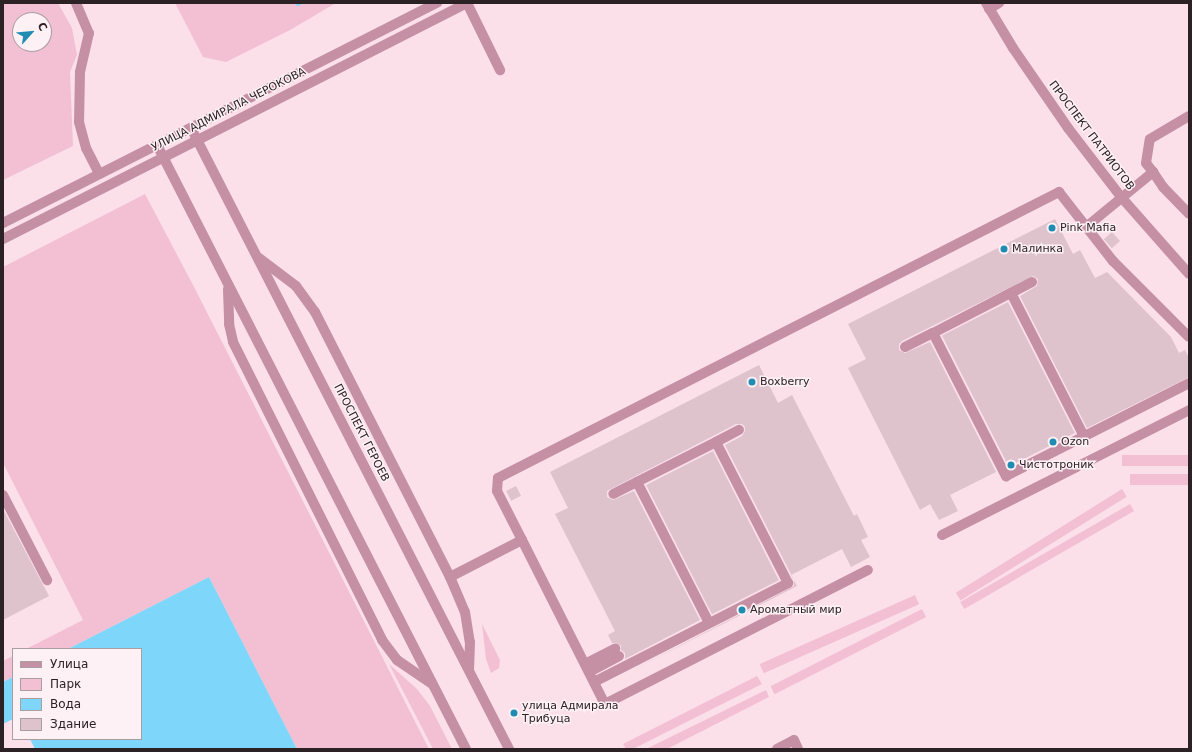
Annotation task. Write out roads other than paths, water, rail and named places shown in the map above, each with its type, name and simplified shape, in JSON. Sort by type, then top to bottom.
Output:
[{"type":"street","points":[[76,3],[89,33],[80,72],[80,122],[86,148],[99,174]]},
{"type":"street","name":"УЛИЦА АДМИРАЛА ЧЕРОКОВА","points":[[3,223],[437,3]]},
{"type":"street","points":[[467,3],[500,70]]},
{"type":"street","name":"УЛИЦА АДМИРАЛА ЧЕРОКОВА","points":[[3,239],[196,139],[467,3]]},
{"type":"street","points":[[988,6],[999,3]]},
{"type":"street","name":"ПРОСПЕКТ ПАТРИОТОВ","points":[[988,6],[1056,111],[1122,198],[1189,274]]},
{"type":"street","points":[[1189,116],[1150,139],[1146,163],[1163,187],[1189,214]]},
{"type":"street","name":"ПРОСПЕКТ ГЕРОЕВ","points":[[191,128],[509,749]]},
{"type":"street","points":[[157,145],[466,749]]},
{"type":"street","points":[[1086,227],[1153,172]]},
{"type":"street","points":[[868,570],[605,704],[497,491],[498,478],[1059,192],[1113,261],[1189,337]]},
{"type":"street","points":[[256,255],[296,286],[315,312],[450,577],[465,612],[470,642],[468,669]]},
{"type":"street","points":[[905,347],[1032,282]]},
{"type":"street","points":[[228,285],[229,324],[233,342],[382,640],[397,660],[434,686]]},
{"type":"street","points":[[1011,293],[1084,436]]},
{"type":"street","points":[[933,333],[1006,476],[1189,383]]},
{"type":"street","points":[[942,535],[1189,410]]},
{"type":"street","points":[[613,494],[739,430]]},
{"type":"street","points":[[594,682],[788,583],[716,442]]},
{"type":"street","points":[[637,482],[709,623]]},
{"type":"street","points":[[3,496],[47,580]]},
{"type":"street","points":[[450,577],[522,540]]},
{"type":"street","points":[[587,668],[617,653]]},
{"type":"street","points":[[777,749],[794,740],[798,749]]},
{"type":"water","points":[[209,577],[297,749],[35,749],[30,740],[142,740],[142,648],[70,648]]},
{"type":"water","points":[[12,678],[12,720],[3,724],[3,682]]},
{"type":"place","name":"Pink Mafia","points":[[1052,228]]},
{"type":"place","name":"Малинка","points":[[1004,249]]},
{"type":"place","name":"Boxberry","points":[[752,382]]},
{"type":"place","name":"Ozon","points":[[1053,442]]},
{"type":"place","name":"Чистотроник","points":[[1011,465]]},
{"type":"place","name":"Ароматный мир","points":[[742,610]]},
{"type":"place","name":"улица Адмирала Трибуца","points":[[514,713]]}]
